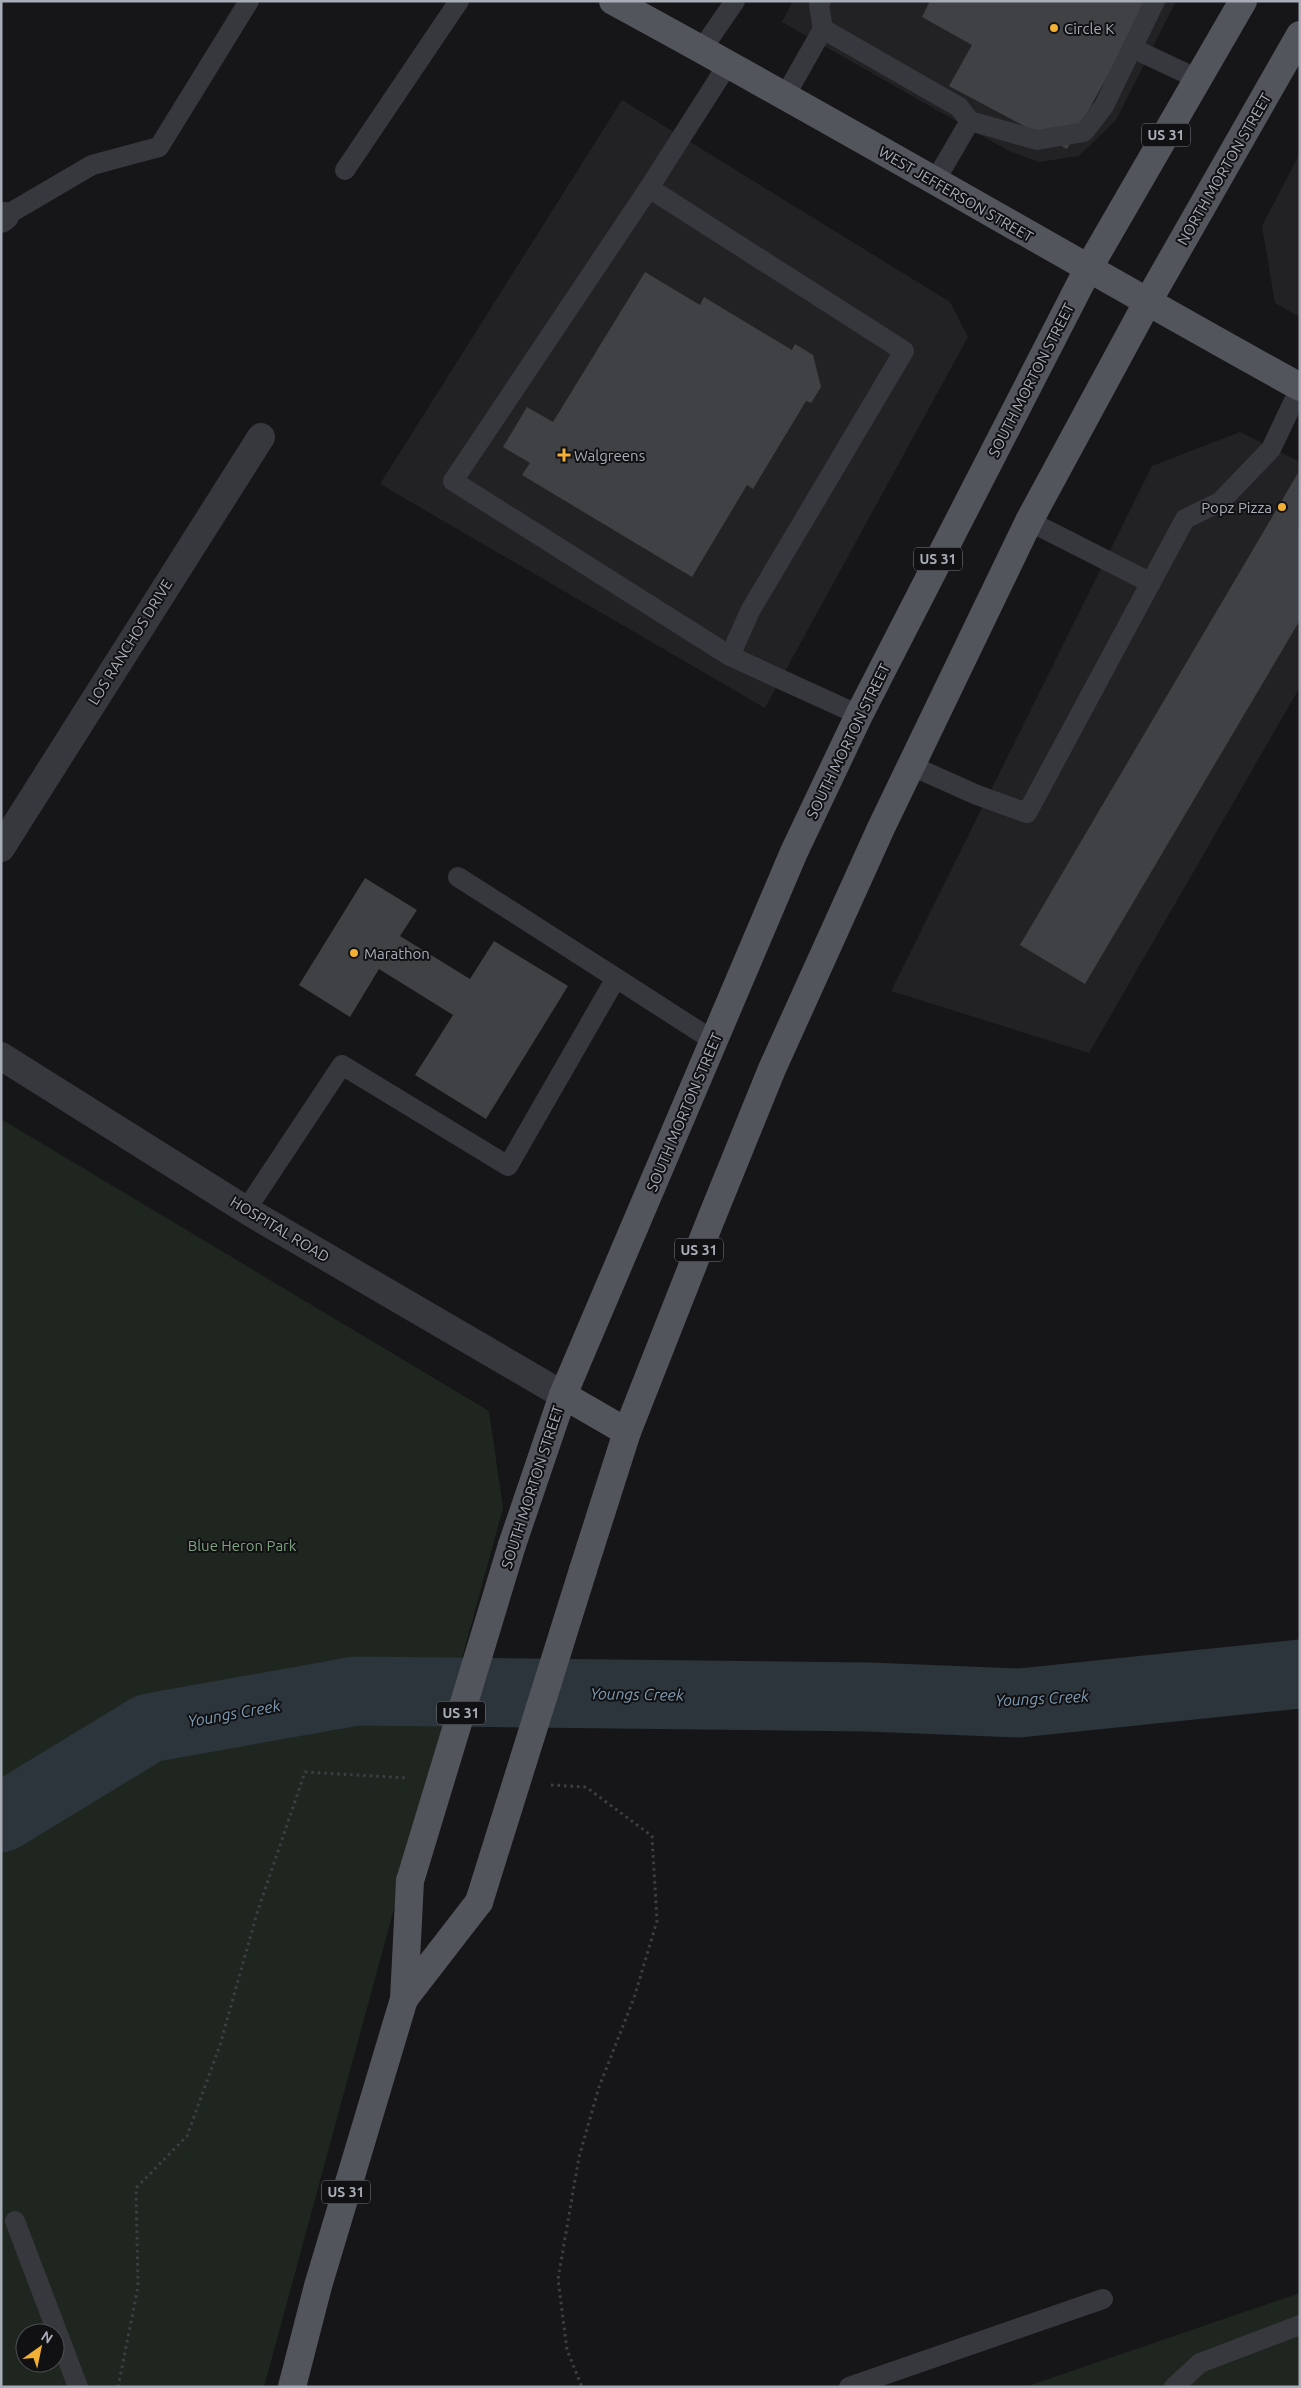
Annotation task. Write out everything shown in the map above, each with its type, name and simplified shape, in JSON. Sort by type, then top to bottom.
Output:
[{"type":"main road","name":"WEST JEFFERSON STREET","points":[[613,1],[785,96],[1147,303],[1300,387]]},
{"type":"main road","name":"US 31","points":[[1088,269],[1243,1]]},
{"type":"main road","name":"NORTH MORTON STREET","points":[[1147,303],[1293,64],[1300,35]]},
{"type":"main road","name":"SOUTH MORTON STREET","points":[[292,2387],[318,2286],[404,1998],[410,1881],[512,1545],[563,1395],[794,852],[859,715],[1088,269]]},
{"type":"main road","name":"SOUTH MORTON STREET","points":[[404,1998],[479,1902],[627,1432],[772,1069],[910,765],[1029,521],[1147,303]]},
{"type":"main road","points":[[563,1395],[627,1432]]},
{"type":"street","name":"LOS RANCHOS DRIVE","points":[[1,848],[260,437]]},
{"type":"street","name":"HOSPITAL ROAD","points":[[1,1056],[246,1210],[563,1395]]},
{"type":"lane","points":[[3,218],[92,165],[159,147],[249,1]]},
{"type":"lane","points":[[346,170],[459,1]]},
{"type":"lane","points":[[702,50],[735,1]]},
{"type":"lane","points":[[785,96],[823,29],[819,5],[821,1]]},
{"type":"lane","points":[[823,29],[959,107],[970,121],[1037,140],[1084,132],[1104,106],[1155,1]]},
{"type":"lane","points":[[1132,48],[1198,79]]},
{"type":"lane","points":[[728,64],[649,188],[453,481],[730,656],[859,715]]},
{"type":"lane","points":[[935,181],[970,121]]},
{"type":"lane","points":[[649,188],[904,351],[750,611],[730,656]]},
{"type":"lane","points":[[910,765],[977,795],[1027,813],[1185,520],[1220,502],[1271,449],[1300,387]]},
{"type":"lane","points":[[1029,521],[1151,583]]},
{"type":"lane","points":[[458,877],[714,1041]]},
{"type":"lane","points":[[246,1210],[342,1065],[508,1166],[616,978]]},
{"type":"lane","points":[[15,2221],[78,2387]]},
{"type":"lane","points":[[849,2387],[1103,2299]]},
{"type":"lane","points":[[1174,2387],[1200,2363],[1300,2325]]},
{"type":"shaded area","points":[[793,1],[1176,1],[1116,120],[1079,156],[1039,162],[1007,150],[782,22]]},
{"type":"shaded area","points":[[622,100],[950,302],[968,337],[765,708],[380,484]]},
{"type":"shaded area","points":[[1300,153],[1300,317],[1275,303],[1262,226]]},
{"type":"shaded area","points":[[1240,432],[1300,462],[1300,687],[1089,1053],[891,991],[1152,466]]},
{"type":"green space","name":"Blue Heron Park","points":[[1,1119],[489,1411],[503,1508],[264,2387],[1,2387]]},
{"type":"green space","points":[[1300,2293],[1300,2387],[1025,2387]]},
{"type":"building","points":[[930,1],[1149,1],[1067,149],[949,86],[972,45],[922,17]]},
{"type":"building","name":"Walgreens","points":[[645,272],[700,305],[704,297],[792,350],[795,344],[813,355],[821,387],[811,403],[806,401],[753,489],[747,485],[692,577],[522,475],[530,463],[503,447],[527,407],[553,422]]},
{"type":"building","points":[[1298,473],[1300,620],[1085,984],[1020,945]]},
{"type":"building","name":"Marathon","points":[[365,878],[417,910],[400,936],[470,979],[494,941],[568,986],[486,1119],[415,1075],[453,1015],[379,969],[350,1017],[299,985]]},
{"type":"waterway","name":"Youngs Creek","points":[[1,1818],[149,1728],[356,1691],[868,1697],[1019,1703],[1300,1674]]},
{"type":"place","name":"Circle K","points":[[1054,28]]},
{"type":"place","name":"Walgreens","points":[[564,455]]},
{"type":"place","name":"Popz Pizza","points":[[1282,507]]},
{"type":"place","name":"Marathon","points":[[354,953]]}]
